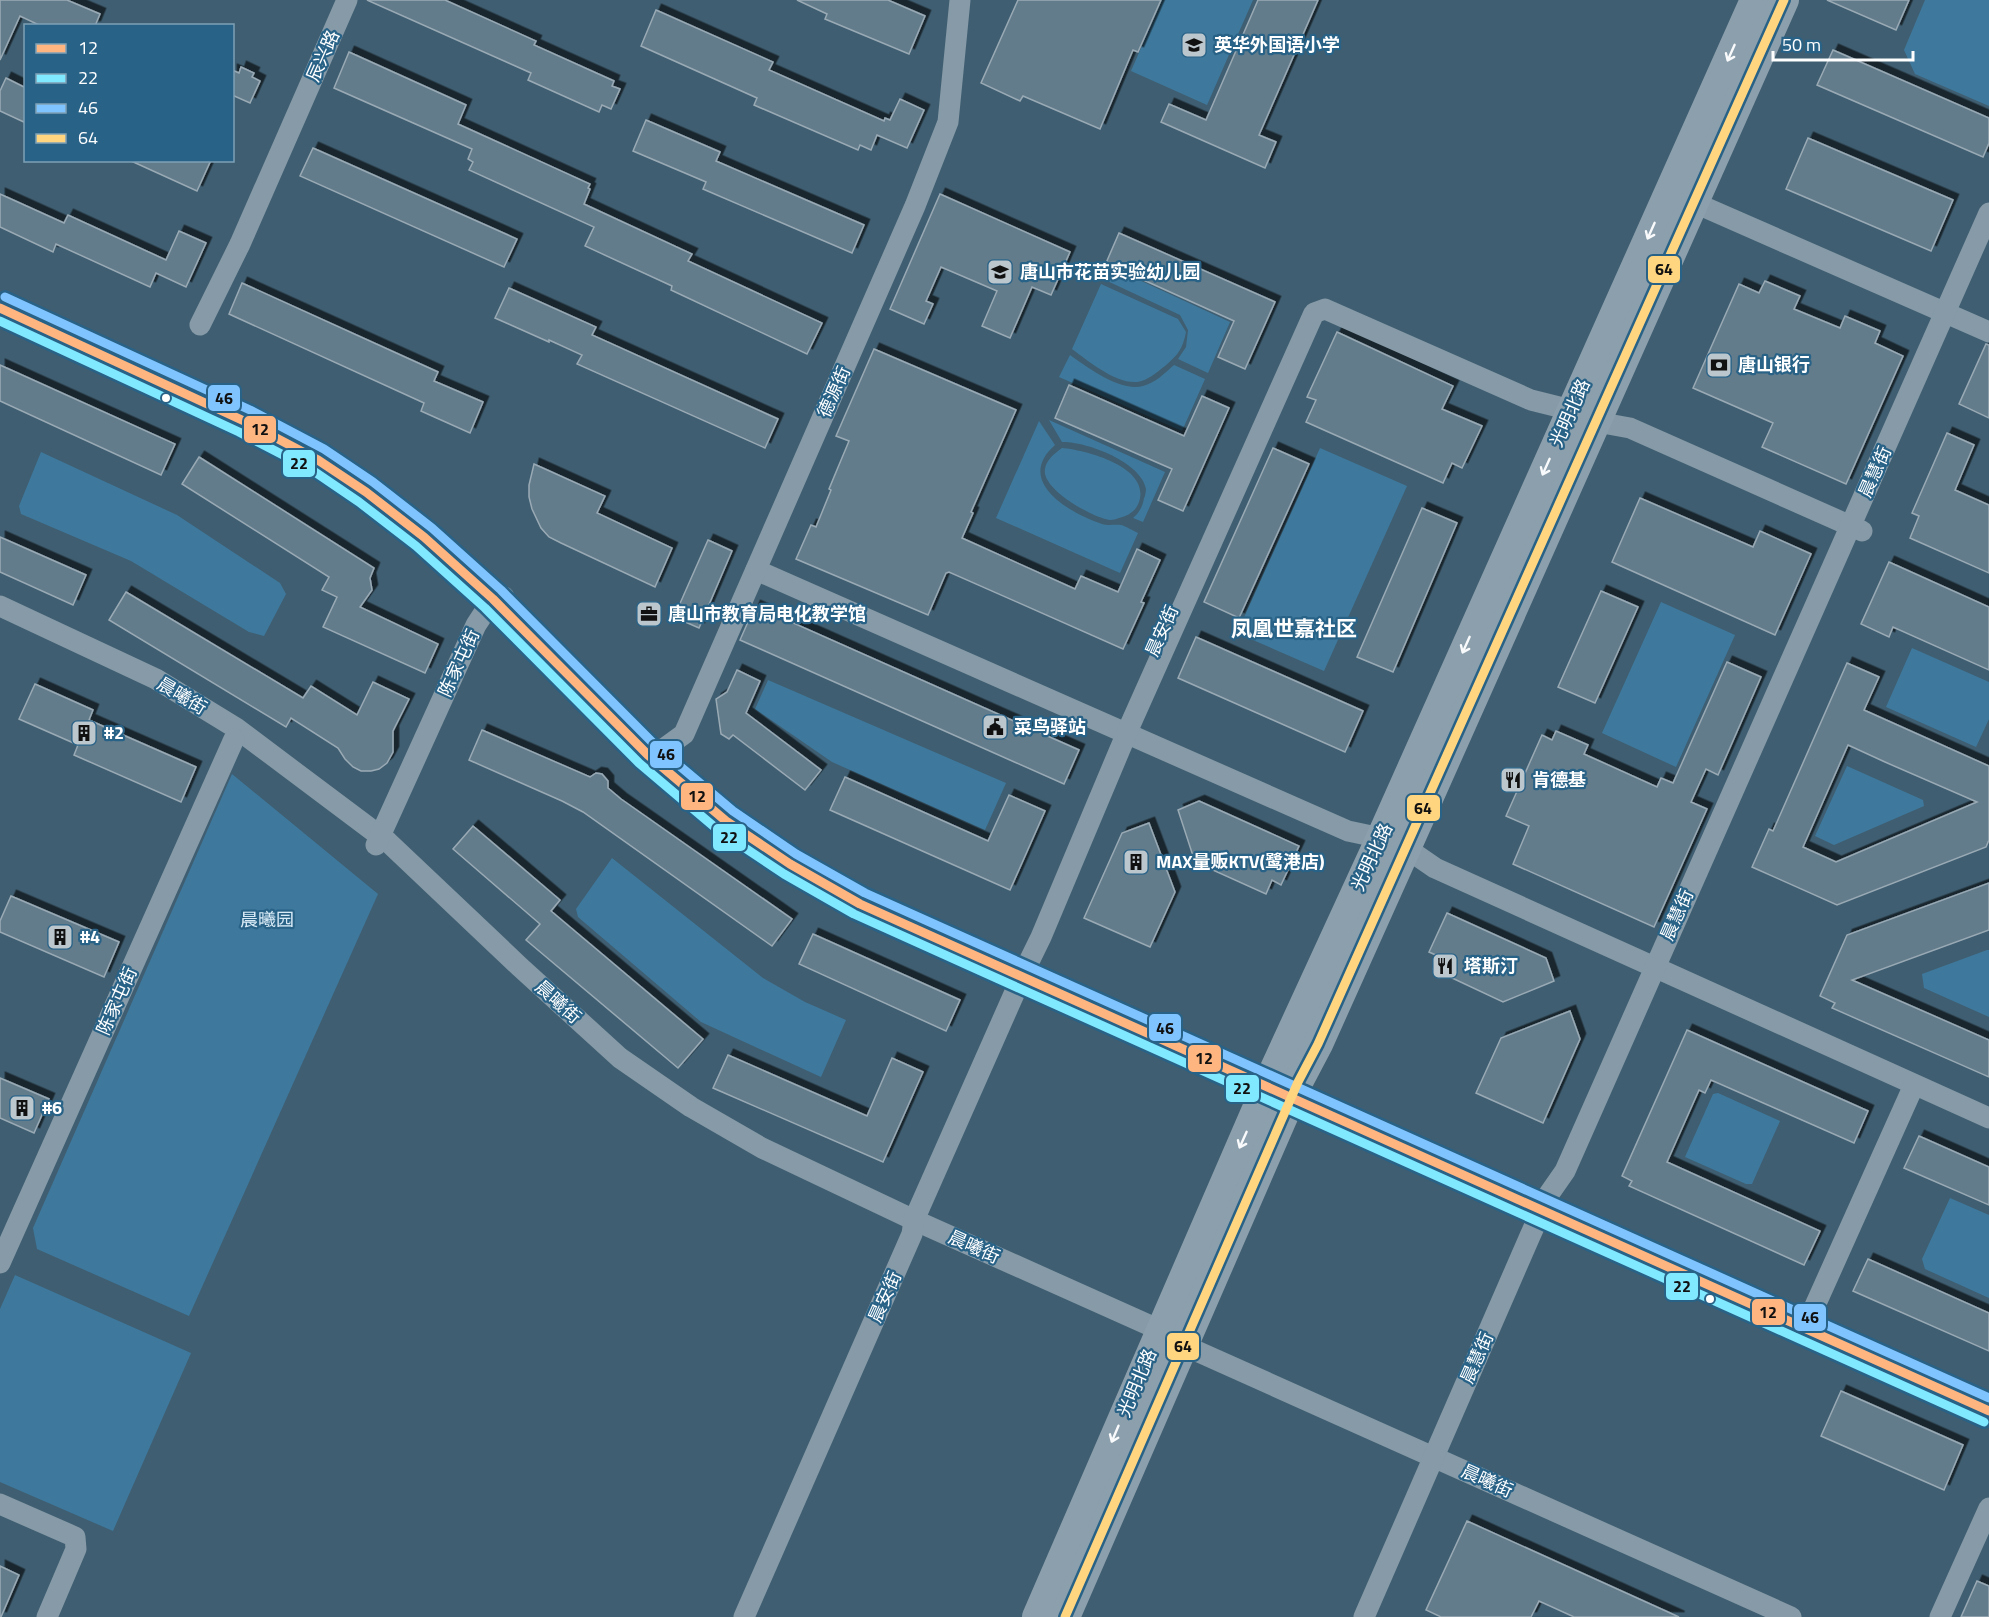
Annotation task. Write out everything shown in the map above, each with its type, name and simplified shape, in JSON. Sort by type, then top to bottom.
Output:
[{"type":"main road","name":"光明北路","points":[[1037,1617],[1169,1343],[1282,1084],[1318,1044],[1393,843],[1584,416],[1755,0]]},
{"type":"main road","name":"光明北路","points":[[1584,416],[1697,197],[1784,0]]},
{"type":"main road","points":[[0,293],[223,394],[295,430],[340,457],[425,522],[726,821],[790,864],[860,904],[1024,966],[1809,1320],[1989,1411]]},
{"type":"main road","points":[[0,308],[244,421],[318,460],[366,492],[501,600]]},
{"type":"main road","points":[[1809,1320],[1989,1391]]},
{"type":"main road","name":"光明北路","points":[[1065,1617],[1169,1343]]},
{"type":"street","name":"辰兴路","points":[[200,325],[240,244],[347,0]]},
{"type":"street","name":"德源街","points":[[655,752],[684,734],[915,206],[948,122],[960,0]]},
{"type":"street","points":[[1697,197],[1954,310],[1989,332]]},
{"type":"street","name":"晨慧街","points":[[1954,310],[1989,213]]},
{"type":"street","name":"晨慧街","points":[[1377,1617],[1437,1465],[1551,1204],[1574,1179],[1662,965],[1954,310],[1989,244]]},
{"type":"street","name":"晨安街","points":[[744,1617],[913,1227],[1125,726],[1314,313],[1324,304],[1531,400],[1584,416]]},
{"type":"street","points":[[1954,310],[1989,318]]},
{"type":"street","points":[[1584,416],[1625,441],[1854,534]]},
{"type":"street","points":[[758,566],[1125,726],[1348,831],[1393,843],[1435,868],[1989,1106]]},
{"type":"street","name":"陈家屯街","points":[[382,844],[476,625],[501,600]]},
{"type":"street","name":"晨曦街","points":[[0,606],[156,680],[236,728],[382,844],[514,981],[615,1069],[686,1118],[758,1160],[913,1227],[1169,1343],[1762,1617]]},
{"type":"street","name":"晨曦街","points":[[0,618],[130,679],[234,739],[382,844]]},
{"type":"street","name":"陈家屯街","points":[[0,1263],[234,739]]},
{"type":"street","points":[[1662,965],[1989,1119]]},
{"type":"street","points":[[1809,1320],[1914,1085]]},
{"type":"street","name":"晨慧街","points":[[1364,1617],[1437,1465]]},
{"type":"street","name":"晨曦街","points":[[1437,1465],[1791,1617]]},
{"type":"street","points":[[0,1504],[75,1537],[76,1550],[47,1617]]},
{"type":"street","points":[[1940,1617],[1989,1508]]},
{"type":"green space","points":[[1162,0],[1253,0],[1207,105],[1131,71]]},
{"type":"green space","points":[[1925,0],[1989,0],[1989,106],[1915,74],[1904,50]]},
{"type":"green space","points":[[1109,266],[1230,322],[1208,373],[1178,359],[1186,347],[1188,330],[1180,315],[1103,279]]},
{"type":"green space","points":[[1101,284],[1178,319],[1186,332],[1177,355],[1144,380],[1129,382],[1111,376],[1072,349]]},
{"type":"green space","points":[[1070,355],[1114,382],[1134,387],[1147,385],[1174,365],[1205,379],[1182,431],[1059,377]]},
{"type":"green space","points":[[1049,420],[1165,472],[1143,522],[1133,518],[1142,507],[1146,489],[1142,479],[1134,470],[1124,462],[1098,449],[1062,442]]},
{"type":"green space","points":[[1039,421],[1055,445],[1044,458],[1040,471],[1043,483],[1051,494],[1062,504],[1089,519],[1105,525],[1123,526],[1138,533],[1120,573],[996,518]]},
{"type":"green space","points":[[1062,448],[1086,452],[1126,470],[1135,479],[1140,490],[1136,508],[1126,516],[1110,520],[1092,514],[1059,493],[1046,477],[1045,469],[1049,460]]},
{"type":"green space","points":[[1320,448],[1407,486],[1324,671],[1237,633]]},
{"type":"green space","points":[[41,452],[177,515],[280,583],[286,594],[264,636],[249,632],[131,561],[21,514],[19,506]]},
{"type":"green space","points":[[1661,602],[1735,635],[1676,767],[1602,733]]},
{"type":"green space","points":[[1912,648],[1989,682],[1989,719],[1976,747],[1886,707]]},
{"type":"green space","points":[[768,680],[1006,783],[985,830],[832,762],[755,709]]},
{"type":"green space","points":[[1847,766],[1923,800],[1924,806],[1834,845],[1815,836]]},
{"type":"green space","name":"晨曦园","points":[[232,774],[378,894],[189,1316],[37,1249],[33,1228]]},
{"type":"green space","points":[[612,858],[763,978],[805,1002],[846,1020],[821,1077],[701,1022],[578,917],[576,909]]},
{"type":"green space","points":[[1989,950],[1989,1017],[1924,988],[1922,974]]},
{"type":"green space","points":[[1718,1093],[1780,1121],[1752,1184],[1746,1184],[1685,1157],[1713,1094]]},
{"type":"green space","points":[[1950,1198],[1989,1215],[1989,1298],[1925,1269],[1922,1259]]},
{"type":"green space","points":[[15,1275],[191,1353],[113,1531],[0,1482],[0,1309]]},
{"type":"building","points":[[0,0],[67,0],[100,14],[96,24],[37,24],[20,16],[0,60]]},
{"type":"building","points":[[367,0],[445,0],[536,41],[534,45],[614,81],[612,86],[620,89],[611,109],[602,105],[599,112],[528,80],[531,73]]},
{"type":"building","points":[[797,0],[888,0],[925,16],[909,54],[825,19],[827,14]]},
{"type":"building","points":[[1018,0],[1161,0],[1138,52],[1133,50],[1100,129],[1023,96],[1020,101],[981,83]]},
{"type":"building","points":[[1258,0],[1318,0],[1259,135],[1276,142],[1265,168],[1161,122],[1169,104],[1206,120]]},
{"type":"building","points":[[1827,0],[1909,0],[1896,30]]},
{"type":"building","points":[[656,10],[773,62],[769,70],[884,121],[885,118],[890,120],[900,99],[924,110],[907,148],[877,135],[871,150],[860,145],[858,150],[754,105],[757,98],[641,46]]},
{"type":"building","points":[[1833,50],[1989,118],[1989,143],[1983,157],[1817,85]]},
{"type":"building","points":[[349,52],[466,105],[458,124],[590,184],[584,204],[692,254],[688,261],[822,323],[807,354],[671,290],[672,286],[585,246],[594,227],[469,170],[473,162],[468,159],[472,149],[334,88]]},
{"type":"building","points":[[241,67],[254,73],[252,77],[260,81],[250,103],[234,96],[234,71],[239,73]]},
{"type":"building","points":[[6,78],[24,87],[24,122],[0,111],[0,91]]},
{"type":"building","points":[[646,120],[720,152],[716,161],[864,225],[852,253],[703,189],[706,182],[633,151]]},
{"type":"building","points":[[1808,138],[1953,200],[1931,251],[1786,189]]},
{"type":"building","points":[[313,148],[517,239],[504,267],[300,176]]},
{"type":"building","points":[[133,162],[210,162],[197,191]]},
{"type":"building","points":[[0,194],[64,223],[68,215],[166,260],[179,231],[206,243],[186,287],[156,273],[150,287],[56,244],[53,252],[0,227]]},
{"type":"building","points":[[940,194],[1070,252],[1051,295],[1032,287],[1010,338],[982,326],[997,291],[941,267],[926,301],[933,304],[924,324],[890,309]]},
{"type":"building","points":[[1119,233],[1275,302],[1245,369],[1218,357],[1234,321],[1106,263]]},
{"type":"building","points":[[1765,281],[1800,296],[1794,309],[1840,328],[1845,316],[1880,331],[1875,343],[1903,356],[1846,484],[1762,447],[1773,423],[1693,388],[1739,284],[1759,293]]},
{"type":"building","points":[[242,283],[438,372],[434,381],[483,402],[470,433],[421,411],[424,403],[229,314]]},
{"type":"building","points":[[509,288],[596,327],[592,335],[778,419],[765,448],[577,364],[582,355],[495,318]]},
{"type":"building","points":[[1337,332],[1453,386],[1442,409],[1482,426],[1462,468],[1452,463],[1443,483],[1306,422],[1316,400],[1307,397]]},
{"type":"building","points":[[1986,344],[1989,345],[1989,418],[1959,404]]},
{"type":"building","points":[[874,349],[1016,410],[971,512],[973,513],[962,538],[1075,589],[1081,576],[1118,592],[1137,549],[1160,560],[1123,649],[949,572],[946,573],[928,615],[796,559],[811,525],[816,527],[831,490],[829,489],[849,441],[836,436]]},
{"type":"building","points":[[0,365],[175,444],[161,475],[0,401]]},
{"type":"building","points":[[1069,385],[1184,436],[1202,396],[1229,408],[1183,511],[1158,500],[1172,469],[1055,418]]},
{"type":"building","points":[[1947,433],[1974,445],[1955,490],[1989,505],[1989,573],[1910,538],[1919,516],[1912,513]]},
{"type":"building","points":[[1273,448],[1309,464],[1239,618],[1204,602]]},
{"type":"building","points":[[199,457],[374,568],[370,578],[372,590],[360,607],[438,644],[425,673],[323,627],[337,597],[322,590],[329,577],[182,484]]},
{"type":"building","points":[[534,464],[605,496],[597,513],[672,548],[655,587],[549,537],[541,528],[529,497]]},
{"type":"building","points":[[1640,498],[1753,547],[1760,531],[1811,554],[1775,635],[1612,562]]},
{"type":"building","points":[[1422,508],[1457,523],[1393,672],[1357,657]]},
{"type":"building","points":[[0,537],[86,575],[73,605],[0,572]]},
{"type":"building","points":[[708,540],[732,551],[699,628],[674,617]]},
{"type":"building","points":[[1889,562],[1989,607],[1989,670],[1893,627],[1889,637],[1861,624]]},
{"type":"building","points":[[1601,591],[1638,607],[1595,703],[1558,687]]},
{"type":"building","points":[[126,592],[303,698],[311,686],[357,715],[373,682],[409,699],[393,731],[393,752],[387,763],[371,771],[361,771],[353,767],[338,748],[291,718],[286,727],[109,620]]},
{"type":"building","points":[[755,606],[1079,750],[1064,784],[740,640]]},
{"type":"building","points":[[1196,637],[1363,711],[1345,752],[1178,678]]},
{"type":"building","points":[[1727,662],[1761,677],[1718,775],[1706,769],[1691,802],[1707,809],[1654,927],[1513,864],[1529,826],[1506,816],[1542,735],[1552,740],[1556,731],[1588,745],[1584,754],[1657,787],[1661,778],[1673,783]]},
{"type":"building","points":[[1847,663],[1879,677],[1864,710],[1989,766],[1989,840],[1986,847],[1837,905],[1752,867],[1769,829],[1773,831]],"holes":[[[1848,745],[1977,802],[1836,862],[1803,847]]]},
{"type":"building","points":[[737,670],[760,681],[746,713],[821,770],[805,790],[733,735],[729,739],[721,734],[716,699],[727,692]]},
{"type":"building","name":"#2","points":[[35,684],[93,710],[89,720],[196,767],[181,802],[74,755],[78,745],[19,719]]},
{"type":"building","points":[[482,730],[590,777],[596,773],[602,774],[608,781],[608,788],[621,799],[792,919],[772,946],[583,812],[469,760]]},
{"type":"building","points":[[845,777],[988,841],[1009,795],[1045,811],[1010,890],[830,810]]},
{"type":"building","points":[[1199,801],[1299,846],[1281,885],[1272,880],[1266,894],[1195,862],[1178,810]]},
{"type":"building","name":"MAX量贩KTV(鹭港店)","points":[[1149,823],[1175,892],[1150,947],[1084,918],[1122,833]]},
{"type":"building","points":[[473,826],[560,900],[551,911],[703,1039],[678,1068],[526,940],[540,924],[453,849]]},
{"type":"building","points":[[1989,883],[1989,930],[1852,980],[1989,1040],[1989,1077],[1832,1008],[1835,1003],[1820,996],[1847,935]]},
{"type":"building","name":"#4","points":[[11,896],[119,942],[104,977],[0,932],[0,921]]},
{"type":"building","points":[[1447,913],[1546,958],[1554,981],[1503,1002],[1433,969],[1438,956],[1429,952]]},
{"type":"building","points":[[813,934],[960,1000],[946,1031],[799,964]]},
{"type":"building","points":[[1570,1011],[1580,1039],[1543,1123],[1476,1093],[1501,1038]]},
{"type":"building","points":[[1687,1030],[1868,1111],[1854,1143],[1711,1080],[1705,1093],[1699,1090],[1667,1162],[1820,1231],[1804,1265],[1629,1186],[1632,1181],[1622,1176]]},
{"type":"building","points":[[728,1055],[867,1116],[892,1058],[923,1072],[883,1162],[713,1088]]},
{"type":"building","name":"#6","points":[[0,1078],[49,1099],[34,1133],[0,1118]]},
{"type":"building","points":[[1919,1136],[1989,1167],[1989,1205],[1904,1168]]},
{"type":"building","points":[[1868,1259],[1989,1313],[1989,1351],[1853,1291]]},
{"type":"building","points":[[1841,1391],[1963,1445],[1944,1490],[1821,1436]]},
{"type":"building","points":[[1467,1521],[1679,1617],[1574,1617],[1539,1601],[1531,1617],[1441,1617],[1426,1610]]},
{"type":"building","points":[[0,1566],[19,1575],[1,1617],[0,1617]]},
{"type":"building","points":[[1977,1581],[1989,1586],[1989,1617],[1961,1617]]},
{"type":"transit line","name":"64","points":[[1065,1617],[1298,1082],[1318,1044],[1784,0]]},
{"type":"transit line","name":"46","points":[[5,297],[250,410],[324,449],[373,482],[432,528],[501,590],[656,746],[733,811],[796,854],[865,893],[1989,1398]]},
{"type":"transit line","name":"12","points":[[0,308],[244,421],[318,460],[366,492],[424,537],[493,599],[648,755],[726,821],[790,864],[860,904],[1989,1411]]},
{"type":"transit line","name":"22","points":[[0,321],[239,432],[312,470],[359,502],[416,546],[485,608],[639,763],[718,830],[784,874],[854,914],[1984,1422]]},
{"type":"place","name":"英华外国语小学","points":[[1194,45]]},
{"type":"place","name":"唐山市花苗实验幼儿园","points":[[1000,272]]},
{"type":"place","name":"唐山银行","points":[[1719,365]]},
{"type":"place","name":"唐山市教育局电化教学馆","points":[[649,614]]},
{"type":"place","name":"菜鸟驿站","points":[[995,727]]},
{"type":"place","name":"#2","points":[[84,733]]},
{"type":"place","name":"肯德基","points":[[1513,780]]},
{"type":"place","name":"MAX量贩KTV(鹭港店)","points":[[1136,862]]},
{"type":"place","name":"#4","points":[[60,937]]},
{"type":"place","name":"塔斯汀","points":[[1445,966]]},
{"type":"place","name":"#6","points":[[22,1108]]},
{"type":"district","name":"凤凰世嘉社区","points":[[1294,629]]}]
